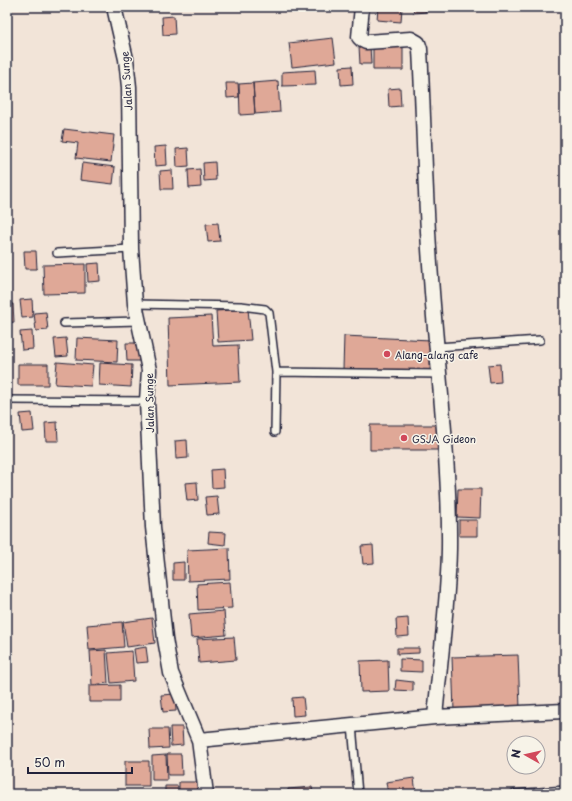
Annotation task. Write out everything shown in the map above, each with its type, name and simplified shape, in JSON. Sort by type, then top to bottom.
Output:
[{"type":"street","name":"Jalan Sunge","points":[[114,7],[126,59],[129,87],[130,249],[135,304],[149,370],[147,402],[153,528],[165,640],[171,673],[199,740],[206,794]]},
{"type":"street","points":[[362,7],[359,37],[362,40],[366,42],[411,39],[418,43],[420,49],[424,180],[448,492],[448,591],[435,717]]},
{"type":"street","points":[[199,740],[435,717],[565,711]]},
{"type":"lane","points":[[57,253],[130,249]]},
{"type":"lane","points":[[135,304],[241,306],[265,309],[269,313],[276,372],[275,432]]},
{"type":"lane","points":[[64,323],[139,321]]},
{"type":"lane","points":[[437,347],[540,340]]},
{"type":"lane","points":[[276,372],[440,374]]},
{"type":"lane","points":[[7,400],[147,402]]},
{"type":"lane","points":[[352,725],[358,794]]},
{"type":"lane","points":[[514,794],[565,790]]},
{"type":"building","points":[[378,7],[402,7],[401,22],[377,20]]},
{"type":"building","points":[[413,7],[425,7],[426,12],[414,13]]},
{"type":"building","points":[[174,16],[175,34],[163,35],[162,17]]},
{"type":"building","points":[[333,38],[336,62],[292,67],[289,43]]},
{"type":"building","points":[[359,46],[370,46],[371,64],[360,64]]},
{"type":"building","points":[[373,46],[403,46],[403,70],[373,70]]},
{"type":"building","points":[[352,66],[353,84],[341,85],[340,67]]},
{"type":"building","points":[[315,70],[316,85],[282,86],[282,72]]},
{"type":"building","points":[[278,81],[280,112],[255,114],[253,83]]},
{"type":"building","points":[[226,83],[238,83],[239,97],[227,98]]},
{"type":"building","points":[[253,83],[255,114],[240,115],[239,84]]},
{"type":"building","points":[[400,88],[401,106],[389,107],[388,89]]},
{"type":"building","points":[[64,129],[114,135],[111,162],[76,158],[78,143],[62,141]]},
{"type":"building","points":[[166,146],[167,165],[155,166],[154,147]]},
{"type":"building","points":[[188,148],[189,166],[177,167],[176,149]]},
{"type":"building","points":[[215,162],[216,180],[204,181],[203,163]]},
{"type":"building","points":[[82,163],[115,167],[113,184],[80,180]]},
{"type":"building","points":[[200,169],[201,187],[189,188],[188,170]]},
{"type":"building","points":[[172,170],[173,189],[161,189],[160,171]]},
{"type":"building","points":[[218,223],[220,241],[208,242],[206,224]]},
{"type":"building","points":[[24,251],[36,251],[37,269],[25,269]]},
{"type":"building","points":[[99,263],[100,281],[88,282],[87,264]]},
{"type":"building","points":[[85,264],[85,293],[44,294],[43,265]]},
{"type":"building","points":[[32,299],[33,317],[22,318],[20,300]]},
{"type":"building","points":[[7,304],[13,304],[14,322],[7,323]]},
{"type":"building","points":[[248,309],[251,340],[218,342],[216,311]]},
{"type":"building","points":[[46,312],[48,330],[36,331],[34,313]]},
{"type":"building","points":[[211,316],[213,346],[238,345],[240,382],[170,385],[168,318]]},
{"type":"building","points":[[32,331],[33,349],[22,350],[20,332]]},
{"type":"building","name":"Alang-alang cafe","points":[[344,336],[431,340],[430,372],[343,369]]},
{"type":"building","points":[[66,338],[68,356],[56,357],[54,339]]},
{"type":"building","points":[[77,338],[118,340],[117,362],[76,360]]},
{"type":"building","points":[[126,343],[139,343],[140,361],[127,361]]},
{"type":"building","points":[[57,362],[93,365],[91,386],[55,384]]},
{"type":"building","points":[[100,363],[132,365],[131,387],[99,385]]},
{"type":"building","points":[[18,364],[48,364],[48,385],[18,385]]},
{"type":"building","points":[[500,364],[501,382],[490,383],[488,365]]},
{"type":"building","points":[[32,413],[34,431],[22,432],[20,414]]},
{"type":"building","points":[[57,422],[58,441],[46,441],[45,423]]},
{"type":"building","name":"GSJA Gideon","points":[[370,425],[439,425],[439,450],[370,450]]},
{"type":"building","points":[[187,440],[188,458],[176,459],[175,441]]},
{"type":"building","points":[[223,469],[224,487],[212,488],[211,470]]},
{"type":"building","points":[[197,482],[198,500],[187,501],[185,483]]},
{"type":"building","points":[[458,489],[481,489],[480,518],[457,517]]},
{"type":"building","points":[[217,496],[219,514],[207,515],[205,497]]},
{"type":"building","points":[[459,520],[477,520],[477,536],[459,536]]},
{"type":"building","points":[[209,532],[226,533],[225,545],[208,543]]},
{"type":"building","points":[[373,545],[374,563],[363,564],[361,546]]},
{"type":"building","points":[[229,548],[230,579],[188,581],[187,550]]},
{"type":"building","points":[[184,562],[184,580],[173,580],[173,563]]},
{"type":"building","points":[[230,582],[232,608],[198,610],[197,584]]},
{"type":"building","points":[[224,611],[226,635],[191,638],[189,614]]},
{"type":"building","points":[[152,618],[155,643],[127,647],[123,622]]},
{"type":"building","points":[[408,618],[409,636],[397,637],[396,619]]},
{"type":"building","points":[[122,622],[124,647],[89,650],[87,625]]},
{"type":"building","points":[[234,637],[236,660],[199,663],[197,639]]},
{"type":"building","points":[[146,647],[148,662],[136,663],[134,649]]},
{"type":"building","points":[[397,648],[419,648],[419,653],[397,654]]},
{"type":"building","points":[[106,650],[108,683],[92,685],[90,651]]},
{"type":"building","points":[[132,651],[134,681],[111,683],[108,653]]},
{"type":"building","points":[[518,655],[520,708],[454,711],[452,657]]},
{"type":"building","points":[[400,659],[422,660],[422,672],[400,671]]},
{"type":"building","points":[[388,660],[389,691],[361,692],[360,661]]},
{"type":"building","points":[[396,680],[413,682],[413,691],[395,690]]},
{"type":"building","points":[[120,685],[120,702],[89,702],[89,686]]},
{"type":"building","points":[[175,694],[176,711],[163,712],[161,695]]},
{"type":"building","points":[[303,697],[305,715],[293,716],[292,698]]},
{"type":"building","points":[[170,727],[182,727],[183,745],[171,746]]},
{"type":"building","points":[[149,729],[168,729],[169,748],[150,749]]},
{"type":"building","points":[[167,754],[181,754],[182,775],[168,775]]},
{"type":"building","points":[[166,755],[167,780],[152,780],[152,756]]},
{"type":"building","points":[[125,761],[149,761],[149,786],[125,786]]},
{"type":"building","points":[[414,778],[416,794],[388,794],[386,782]]},
{"type":"building","points":[[179,782],[199,782],[199,794],[179,794]]},
{"type":"building","points":[[165,786],[178,786],[178,794],[165,794]]},
{"type":"building","points":[[312,787],[313,794],[288,794],[288,789]]},
{"type":"place","name":"Alang-alang cafe","points":[[387,354]]},
{"type":"place","name":"GSJA Gideon","points":[[404,438]]}]
